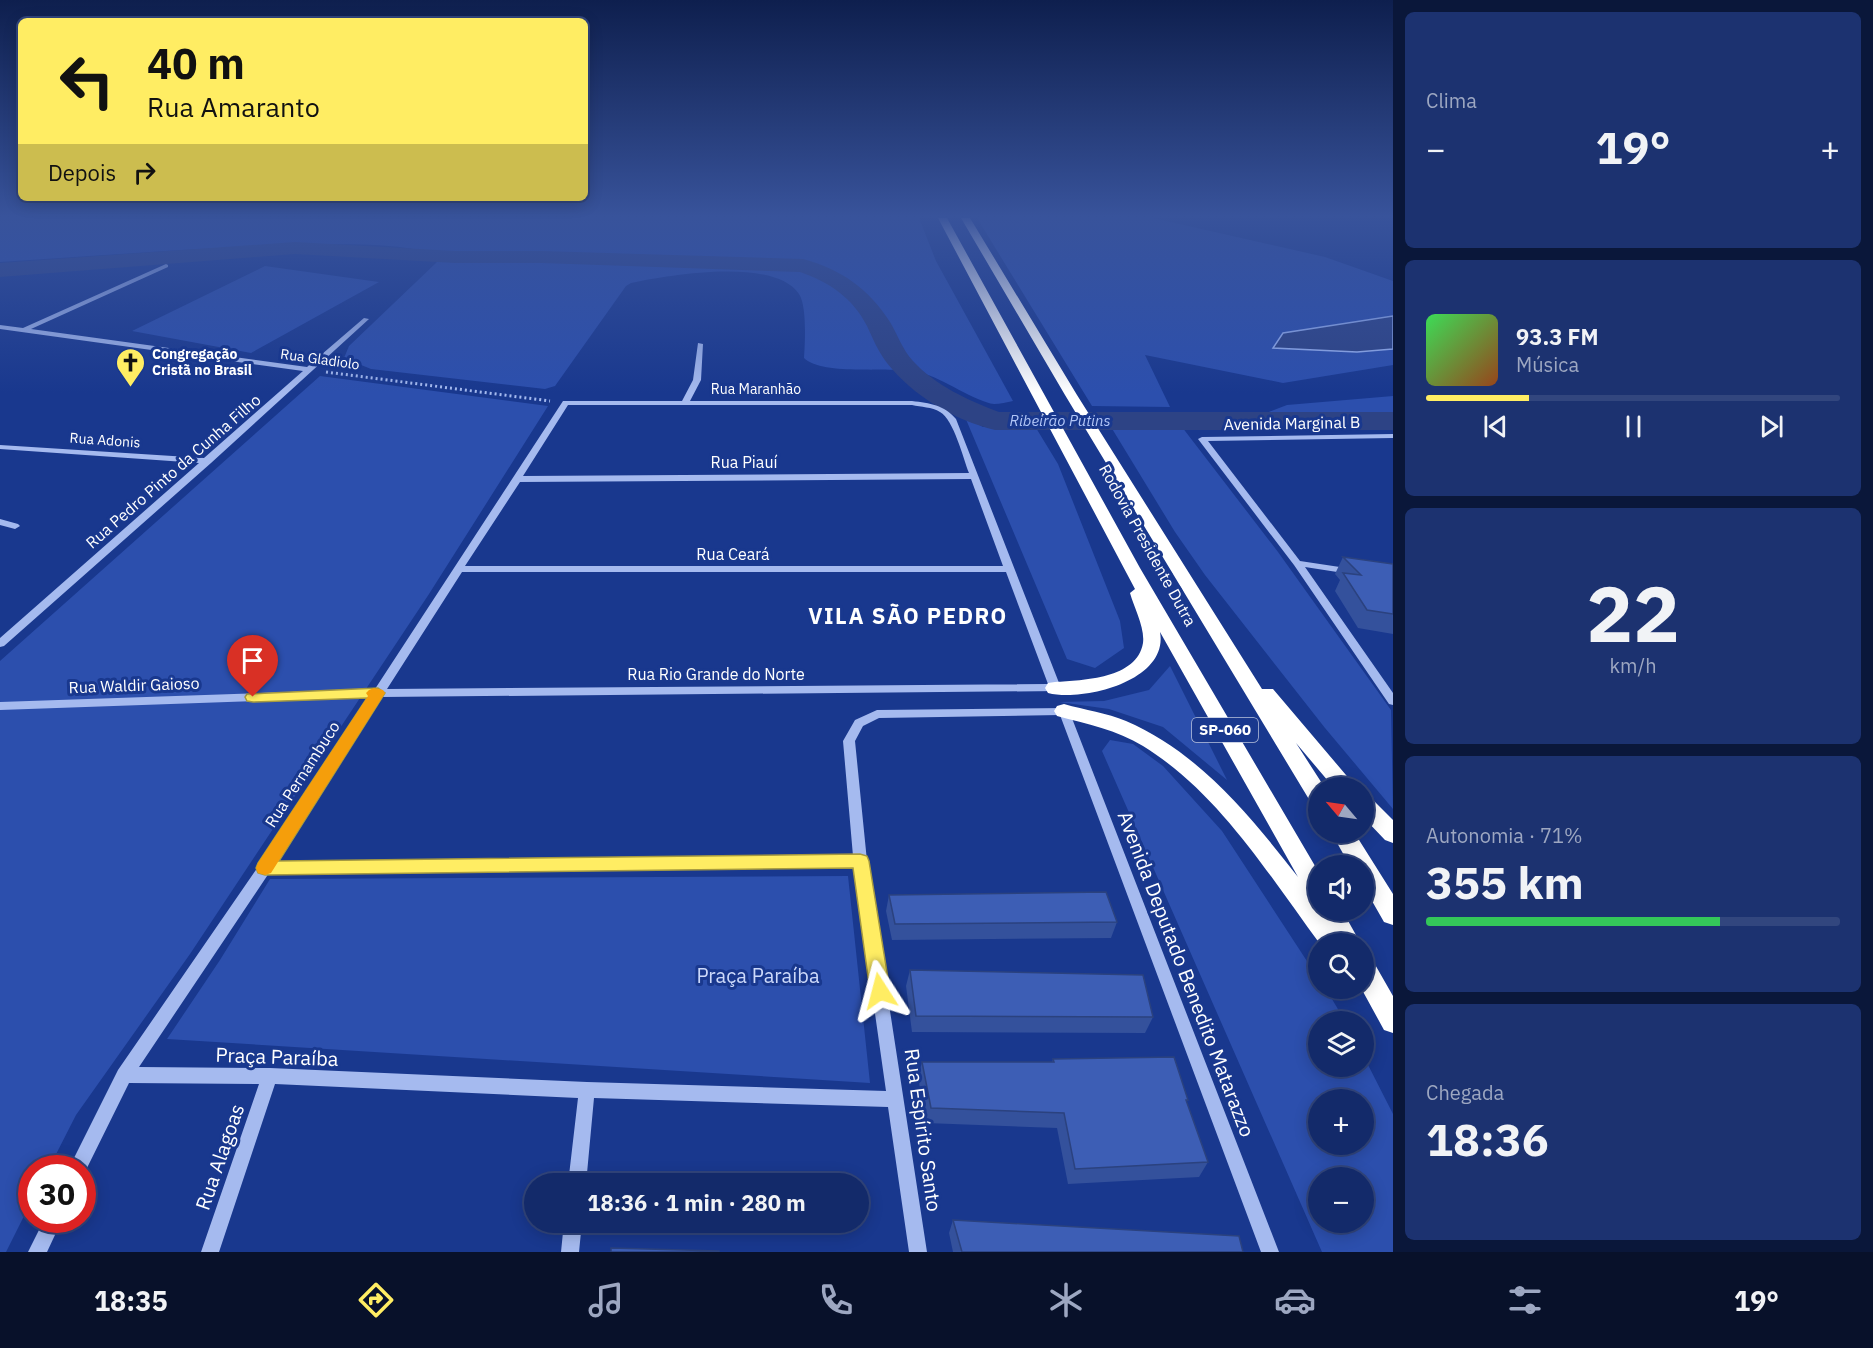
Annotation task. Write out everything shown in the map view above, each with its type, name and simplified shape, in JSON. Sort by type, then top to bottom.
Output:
[{"type":"highway","name":"Rodovia Presidente Dutra","points":[[974,276],[1132,568],[1308,874]]},
{"type":"highway","name":"Rodovia Presidente Dutra","points":[[1000,276],[1308,779]]},
{"type":"highway","points":[[1055,688],[1082,687],[1119,679],[1145,662],[1152,642],[1132,568]]},
{"type":"highway","points":[[1229,652],[1337,777]]},
{"type":"highway","points":[[1064,711],[1118,725],[1172,756],[1205,785],[1250,833],[1327,933]]},
{"type":"highway","points":[[1374,815],[1393,834]]},
{"type":"highway","points":[[1374,885],[1393,915]]},
{"type":"highway","points":[[1374,987],[1389,1014]]},
{"type":"highway","points":[[1374,994],[1389,1014]]},
{"type":"street","points":[[24,330],[142,276]]},
{"type":"street","name":"Rua Pedro Pinto da Cunha Filho","points":[[0,644],[366,319]]},
{"type":"street","name":"Rua Gladiolo","points":[[0,327],[310,370]]},
{"type":"street","points":[[686,403],[697,380],[700,344]]},
{"type":"street","name":"Rua Maranhão","points":[[566,403],[912,402],[944,411],[952,418],[972,476]]},
{"type":"street","name":"Rua Pernambuco","points":[[84,1155],[124,1075],[265,868],[566,403]]},
{"type":"street","name":"Avenida Marginal B","points":[[1296,563],[1202,439],[1393,436]]},
{"type":"street","name":"Rua Adonis","points":[[0,447],[208,461]]},
{"type":"street","points":[[972,476],[1055,688]]},
{"type":"street","name":"Rua Piauí","points":[[516,479],[972,476]]},
{"type":"street","points":[[0,522],[15,526]]},
{"type":"street","points":[[1296,563],[1361,573]]},
{"type":"street","points":[[1296,563],[1393,701]]},
{"type":"street","name":"Rua Ceará","points":[[458,569],[1009,569]]},
{"type":"street","name":"Rua Rio Grande do Norte","points":[[378,693],[1055,688]]},
{"type":"street","name":"Rua Waldir Gaioso","points":[[0,706],[378,693]]},
{"type":"street","name":"Rua Espírito Santo","points":[[918,1252],[860,861],[849,741],[859,723],[877,714],[1064,711]]},
{"type":"street","name":"Avenida Deputado Benedito Matarazzo","points":[[1064,711],[1270,1252]]},
{"type":"street","points":[[265,868],[860,861]]},
{"type":"street","name":"Praça Paraíba","points":[[124,1075],[270,1076],[587,1090],[896,1099]]},
{"type":"street","name":"Rua Alagoas","points":[[210,1252],[270,1076]]},
{"type":"street","points":[[579,1173],[587,1090]]},
{"type":"street","points":[[37,1252],[46,1233]]},
{"type":"street","points":[[570,1252],[572,1233]]},
{"type":"path","name":"Rua Gladiolo","points":[[310,370],[566,403]]},
{"type":"green space","points":[[244,276],[339,276],[379,282],[251,353],[132,331]]},
{"type":"green space","points":[[422,276],[668,276],[631,283],[626,286],[555,386],[545,389],[371,369],[344,358],[349,346]]},
{"type":"green space","points":[[769,276],[944,276],[1013,401],[996,404],[987,402],[922,373],[842,369],[814,364],[804,358],[805,334],[802,300],[799,294],[786,283]]},
{"type":"green space","points":[[1013,276],[1380,276],[1393,281],[1393,365],[1283,383],[1145,355],[1170,407],[1092,406]]},
{"type":"green space","points":[[320,376],[548,406],[429,594],[190,954],[76,1115],[56,1155],[18,1155],[18,1228],[6,1252],[0,1252],[0,661]]},
{"type":"green space","points":[[1393,396],[1393,421],[1251,419],[1287,405]]},
{"type":"green space","points":[[965,417],[983,427],[994,424],[1033,423],[1058,464],[1120,621],[1124,648],[1095,668],[1067,659]]},
{"type":"green space","points":[[1111,427],[1182,427],[1278,552],[1391,710],[1393,809],[1374,786],[1374,777],[1366,777],[1325,728],[1205,575],[1175,532]]},
{"type":"green space","points":[[1170,666],[1227,780],[1163,727],[1109,709],[1059,702],[1104,701],[1149,690]]},
{"type":"green space","points":[[1110,740],[1133,744],[1163,766],[1222,831],[1308,963],[1308,999],[1332,999],[1339,1011],[1308,1011],[1308,1077],[1374,1077],[1393,1114],[1393,1252],[1322,1252],[1314,1233],[1374,1233],[1374,1167],[1308,1167],[1308,1220],[1102,751]]},
{"type":"green space","name":"Praça Paraíba","points":[[848,876],[870,1083],[167,1039],[220,960],[270,879]]},
{"type":"shaded area","points":[[1393,316],[1393,349],[1357,352],[1273,348],[1283,333]]},
{"type":"building","points":[[1343,557],[1393,564],[1393,614],[1367,610],[1343,573],[1361,575]]},
{"type":"building","points":[[1106,892],[1117,922],[895,924],[889,895]]},
{"type":"building","points":[[910,970],[1143,975],[1153,1017],[916,1016]]},
{"type":"building","points":[[1174,1057],[1188,1100],[1186,1100],[1208,1162],[1075,1169],[1064,1113],[931,1108],[922,1062],[1054,1062],[1053,1059]]},
{"type":"building","points":[[953,1220],[1239,1236],[1243,1252],[962,1252]]},
{"type":"building","points":[[611,1248],[719,1251],[719,1252],[611,1252]]},
{"type":"waterway","name":"Ribeirão Putins","points":[[830,276],[847,287],[863,302],[878,323],[895,356],[917,379],[940,396],[995,421],[1393,421]]},
{"type":"slow traffic","points":[[265,868],[378,693],[374,693]]},
{"type":"place","name":"Congregação Cristã no Brasil","points":[[131,388]]},
{"type":"district","name":"VILA SÃO PEDRO","points":[[908,616]]},
{"type":"route","points":[[253,697],[378,693],[265,868],[860,861],[880,991]]}]
